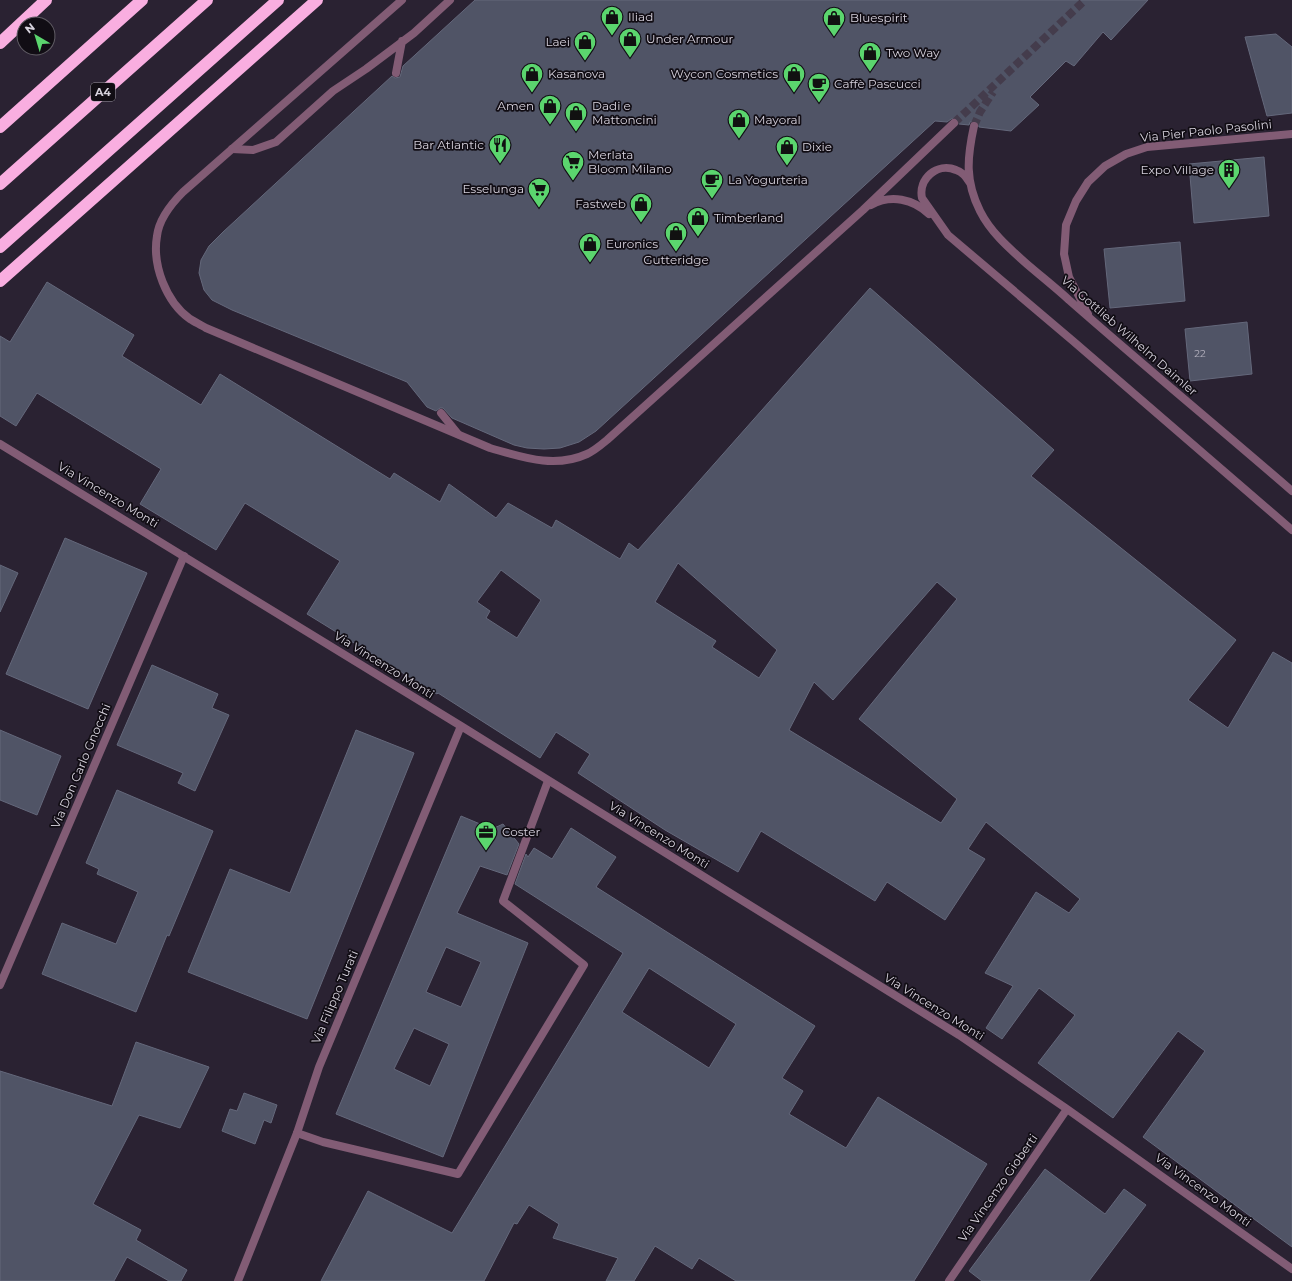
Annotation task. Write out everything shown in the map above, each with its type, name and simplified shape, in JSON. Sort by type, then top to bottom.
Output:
[{"type":"highway","points":[[0,43],[46,0]]},
{"type":"highway","points":[[0,127],[142,0]]},
{"type":"highway","name":"A4","points":[[0,184],[207,0]]},
{"type":"highway","points":[[0,246],[278,0]]},
{"type":"highway","points":[[0,281],[317,0]]},
{"type":"street","points":[[402,0],[172,203],[165,215],[157,235],[156,255],[159,273],[167,291],[177,305],[189,318],[206,328],[490,448],[521,457],[548,462],[571,460],[588,454],[607,440],[863,210],[954,123]]},
{"type":"street","points":[[232,149],[253,150],[276,142],[333,91],[366,69],[414,33],[450,0]]},
{"type":"street","points":[[396,73],[402,42]]},
{"type":"street","points":[[970,183],[968,166],[969,149],[974,126]]},
{"type":"street","name":"Via Pier Paolo Pasolini","points":[[1090,319],[1069,278],[1064,254],[1066,225],[1076,201],[1088,182],[1105,166],[1126,154],[1147,148],[1292,134]]},
{"type":"street","points":[[970,183],[961,172],[948,167],[940,168],[922,184],[920,191],[922,198],[948,235],[1292,530]]},
{"type":"street","name":"Via Gottlieb Wilhelm Daimler","points":[[970,183],[980,211],[988,225],[1003,242],[1090,319],[1292,491]]},
{"type":"street","points":[[863,210],[876,202],[886,199],[904,200],[924,209],[939,223]]},
{"type":"street","points":[[441,413],[458,434]]},
{"type":"street","name":"Via Vincenzo Monti","points":[[0,444],[461,726],[959,1035],[1067,1109],[1292,1269]]},
{"type":"street","name":"Via Don Carlo Gnocchi","points":[[0,986],[184,556]]},
{"type":"street","name":"Via Filippo Turati","points":[[238,1281],[297,1132],[319,1067],[461,726]]},
{"type":"street","points":[[297,1132],[323,1142],[458,1174],[584,965],[502,901],[548,781]]},
{"type":"street","name":"Via Vincenzo Gioberti","points":[[949,1281],[1067,1109]]},
{"type":"building","name":"Merlata Bloom Milano","points":[[475,0],[1148,0],[1111,40],[1103,32],[1074,66],[1066,61],[1030,97],[1039,105],[1011,131],[979,127],[978,122],[975,121],[970,122],[969,125],[959,124],[958,120],[955,118],[947,122],[935,121],[596,431],[579,442],[560,448],[544,449],[527,448],[514,445],[452,418],[443,408],[436,411],[427,407],[407,382],[232,310],[212,300],[204,290],[199,273],[201,260],[209,246],[223,232],[392,76],[395,78],[400,77],[403,66]]},
{"type":"building","points":[[1276,34],[1292,47],[1292,113],[1267,116],[1245,37]]},
{"type":"building","name":"Expo Village","points":[[1264,157],[1269,216],[1194,223],[1189,164]]},
{"type":"building","points":[[1180,242],[1185,301],[1110,308],[1104,249]]},
{"type":"building","points":[[47,282],[134,335],[122,356],[201,405],[220,374],[390,479],[394,473],[440,502],[449,484],[496,518],[508,503],[552,528],[556,520],[620,559],[629,543],[638,550],[870,288],[1054,450],[1031,476],[1236,640],[1188,700],[1228,728],[1273,652],[1292,663],[1292,1247],[1143,1137],[1205,1051],[1178,1031],[1113,1118],[1038,1063],[1075,1015],[1039,988],[1002,1039],[986,1028],[1013,986],[985,973],[1036,892],[1069,913],[1080,899],[986,822],[968,849],[985,859],[945,920],[887,882],[875,901],[761,831],[738,872],[665,830],[578,773],[590,754],[556,732],[540,758],[438,693],[437,694],[307,614],[340,561],[245,503],[216,550],[140,504],[161,469],[37,393],[16,426],[0,416],[0,336],[10,342]],"holes":[[[678,563],[777,650],[759,678],[712,647],[716,641],[655,602]],[[501,570],[541,600],[517,638],[486,618],[490,611],[477,602]],[[937,582],[957,599],[859,719],[957,799],[941,823],[789,730],[814,682],[833,700]]]},
{"type":"building","points":[[1247,322],[1252,374],[1190,381],[1185,329]]},
{"type":"building","points":[[65,538],[147,573],[88,709],[6,674]]},
{"type":"building","points":[[0,565],[18,573],[0,612]]},
{"type":"building","points":[[152,665],[218,694],[212,708],[229,715],[195,791],[178,783],[183,773],[117,745]]},
{"type":"building","points":[[0,730],[61,756],[37,815],[0,800]]},
{"type":"building","points":[[356,730],[414,753],[307,1019],[188,972],[230,869],[290,893]]},
{"type":"building","points":[[117,790],[213,831],[169,936],[167,935],[136,1012],[42,974],[62,923],[116,944],[138,892],[97,874],[99,869],[86,863]]},
{"type":"building","points":[[461,816],[492,829],[503,824],[519,844],[507,875],[480,866],[457,913],[528,943],[443,1157],[336,1114]],"holes":[[[446,947],[481,962],[461,1007],[426,992]],[[414,1028],[449,1044],[430,1086],[394,1069]]]},
{"type":"building","points":[[571,828],[616,857],[596,887],[815,1026],[782,1078],[803,1091],[789,1114],[846,1148],[878,1097],[987,1164],[914,1281],[736,1281],[699,1258],[692,1269],[655,1246],[634,1281],[606,1281],[618,1258],[553,1238],[559,1224],[529,1205],[517,1224],[514,1223],[484,1281],[321,1281],[368,1191],[452,1233],[623,953],[515,884],[526,854],[528,857],[534,848],[552,859]],"holes":[[[649,968],[736,1024],[709,1068],[622,1012]]]},
{"type":"building","points":[[136,1042],[209,1067],[180,1128],[139,1115],[93,1204],[141,1230],[136,1240],[187,1270],[181,1281],[169,1281],[127,1257],[114,1281],[0,1281],[0,1071],[112,1106]]},
{"type":"building","points":[[244,1093],[277,1105],[271,1123],[264,1120],[255,1144],[222,1131],[230,1109],[237,1111]]},
{"type":"building","points":[[1045,1169],[1105,1214],[1124,1189],[1146,1205],[1089,1281],[982,1281],[969,1271]]},
{"type":"tunnel","points":[[954,123],[1085,0]]},
{"type":"tunnel","points":[[974,126],[980,112],[993,92]]},
{"type":"place","name":"Iliad","points":[[612,36]]},
{"type":"place","name":"Bluespirit","points":[[834,38]]},
{"type":"place","name":"Under Armour","points":[[630,58]]},
{"type":"place","name":"Laei","points":[[585,62]]},
{"type":"place","name":"Two Way","points":[[870,72]]},
{"type":"place","name":"Kasanova","points":[[532,94]]},
{"type":"place","name":"Wycon Cosmetics","points":[[794,94]]},
{"type":"place","name":"Caffè Pascucci","points":[[819,104]]},
{"type":"place","name":"Amen","points":[[550,126]]},
{"type":"place","name":"Dadi e Mattoncini","points":[[576,132]]},
{"type":"place","name":"Mayoral","points":[[739,140]]},
{"type":"place","name":"Bar Atlantic","points":[[500,164]]},
{"type":"place","name":"Dixie","points":[[787,166]]},
{"type":"place","name":"Merlata Bloom Milano","points":[[573,182]]},
{"type":"place","name":"Expo Village","points":[[1229,190]]},
{"type":"place","name":"La Yogurteria","points":[[712,200]]},
{"type":"place","name":"Esselunga","points":[[539,208]]},
{"type":"place","name":"Fastweb","points":[[641,224]]},
{"type":"place","name":"Timberland","points":[[698,238]]},
{"type":"place","name":"Gutteridge","points":[[676,252]]},
{"type":"place","name":"Euronics","points":[[590,264]]},
{"type":"place","name":"Coster","points":[[486,852]]}]
